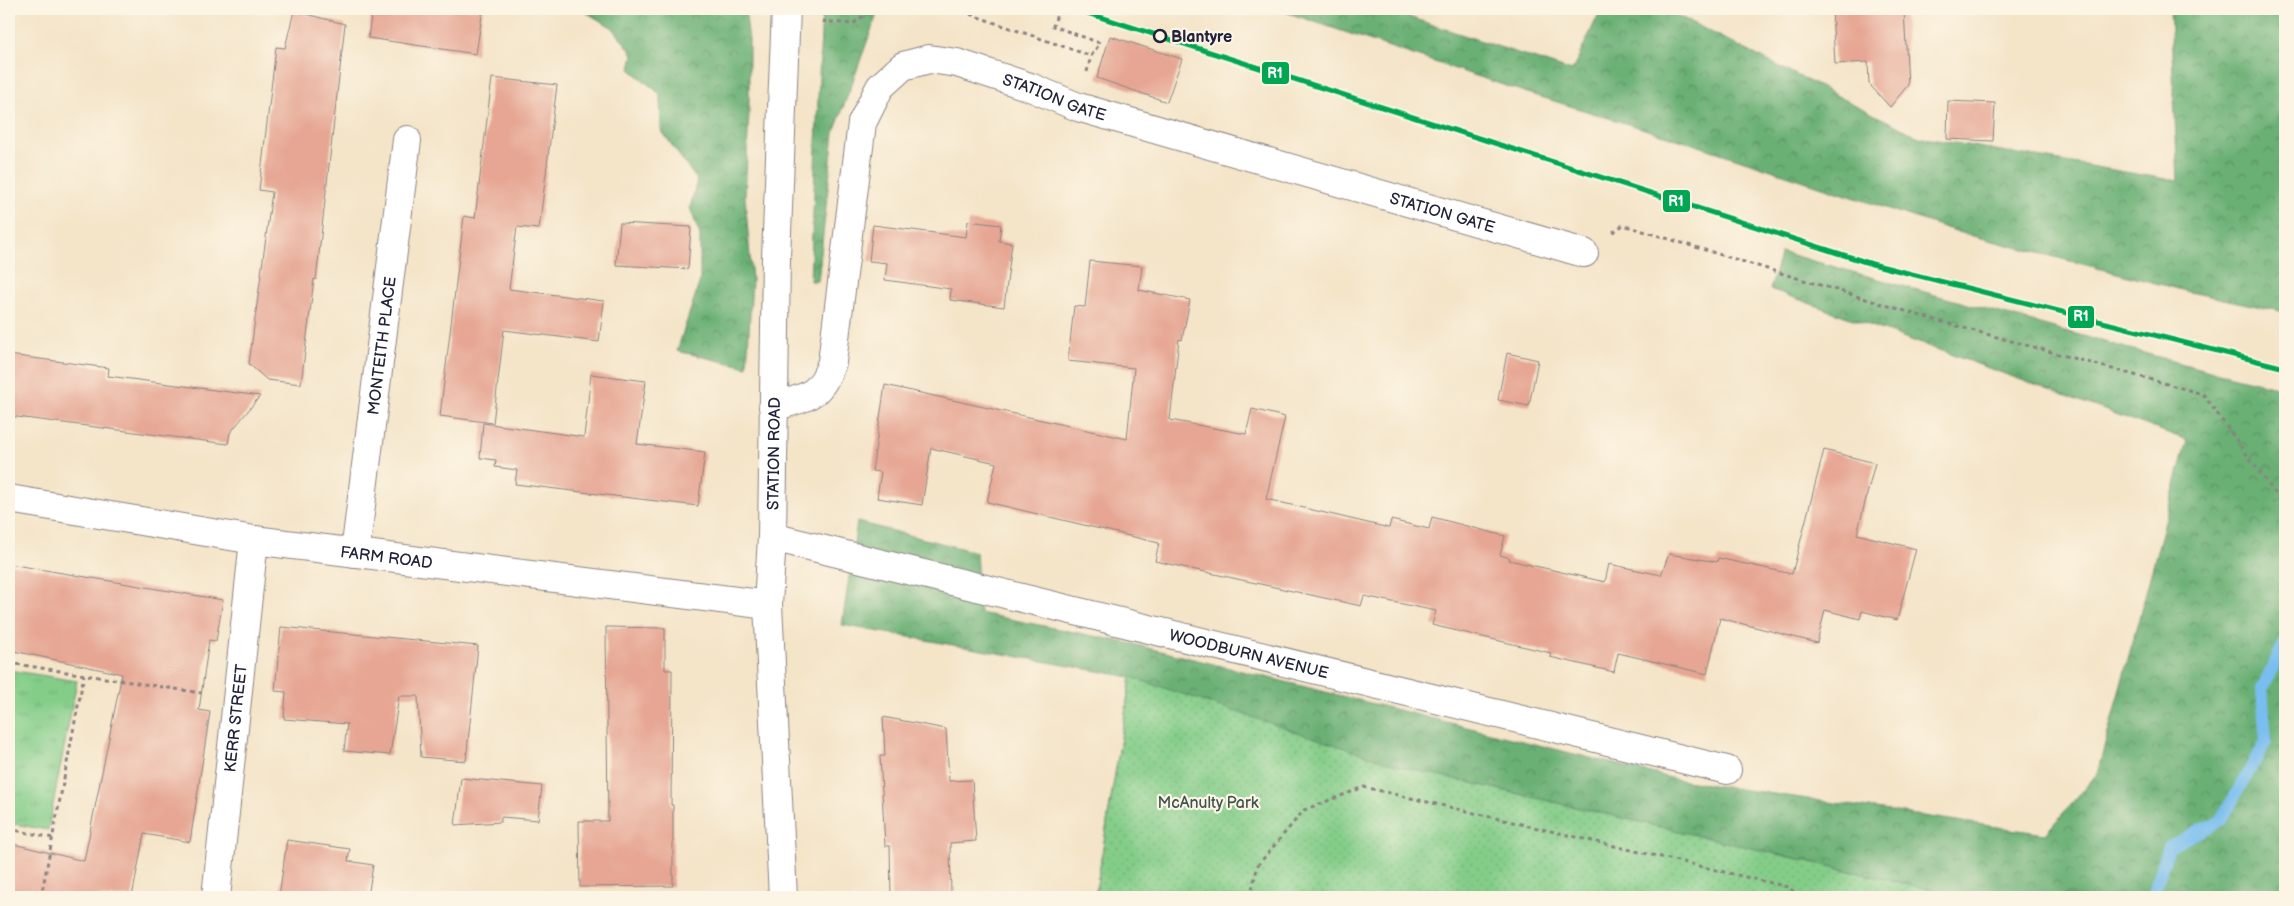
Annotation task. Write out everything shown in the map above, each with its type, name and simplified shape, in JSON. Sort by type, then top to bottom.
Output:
[{"type":"street","name":"STATION ROAD","points":[[783,897],[768,605],[772,537],[776,257],[786,14]]},
{"type":"street","name":"STATION GATE","points":[[773,407],[814,394],[827,379],[832,362],[862,123],[880,86],[903,66],[930,59],[966,66],[1030,87],[1078,107],[1584,253]]},
{"type":"street","name":"MONTEITH PLACE","points":[[355,553],[407,140]]},
{"type":"street","name":"FARM ROAD","points":[[9,499],[254,540],[768,605]]},
{"type":"street","name":"WOODBURN AVENUE","points":[[772,537],[1727,770]]},
{"type":"street","name":"KERR STREET","points":[[216,897],[254,540]]},
{"type":"path","points":[[786,14],[853,24],[872,9]]},
{"type":"path","points":[[955,9],[1091,56],[1100,43],[1053,26],[1059,9]]},
{"type":"path","points":[[1584,253],[1623,225],[1928,318],[2203,394],[2274,492],[2285,497]]},
{"type":"path","points":[[9,663],[237,698]]},
{"type":"path","points":[[42,897],[84,675]]},
{"type":"path","points":[[1250,897],[1258,865],[1304,810],[1364,788],[1788,887],[1800,897]]},
{"type":"path","points":[[9,829],[53,838]]},
{"type":"green space","points":[[580,9],[745,9],[749,40],[749,112],[745,197],[752,280],[747,367],[677,351],[700,281],[700,235],[690,208],[697,180],[661,130],[660,94],[630,69],[633,54],[613,28]]},
{"type":"green space","points":[[822,9],[879,9],[834,133],[818,281],[810,281]]},
{"type":"green space","points":[[1276,9],[1385,9],[1572,71],[1601,9],[1665,9],[1919,137],[2178,181],[2170,9],[2285,9],[2285,312],[2190,292],[1958,232],[1693,144],[1515,89]]},
{"type":"green space","points":[[1781,252],[2198,368],[2285,389],[2285,897],[1962,897],[1402,767],[1228,897],[1095,897],[1131,677],[842,625],[857,522],[976,552],[980,613],[1133,644],[1679,780],[2045,834],[2097,774],[2187,440],[1770,289]]},
{"type":"green space","points":[[9,670],[77,681],[48,830],[9,823]]},
{"type":"green space","name":"McAnulty Park","points":[[1131,677],[1402,767],[1962,897],[1095,897]]},
{"type":"building","points":[[372,9],[483,9],[476,54],[368,38]]},
{"type":"building","points":[[1832,9],[1904,9],[1908,85],[1890,107],[1869,84],[1868,62],[1835,64]]},
{"type":"building","points":[[294,11],[345,24],[316,280],[314,279],[301,384],[267,380],[249,364],[272,192],[259,190],[276,47],[285,48]]},
{"type":"building","points":[[1110,36],[1182,59],[1167,102],[1097,78]]},
{"type":"building","points":[[492,78],[557,85],[539,229],[517,227],[509,289],[604,301],[599,342],[504,330],[493,423],[440,416],[464,216],[475,218]]},
{"type":"building","points":[[1948,101],[1995,103],[1993,141],[1947,139]]},
{"type":"building","points":[[968,221],[1001,225],[999,241],[1012,243],[1004,307],[950,300],[951,289],[885,280],[887,263],[869,261],[873,225],[966,237]]},
{"type":"building","points":[[620,223],[691,227],[688,269],[616,265]]},
{"type":"building","points":[[1090,261],[1142,266],[1139,290],[1190,300],[1182,340],[1179,339],[1170,420],[1246,434],[1252,409],[1285,417],[1266,499],[1389,528],[1391,520],[1429,529],[1432,517],[1505,536],[1500,555],[1510,558],[1509,560],[1605,582],[1609,564],[1661,575],[1669,554],[1717,562],[1718,558],[1792,574],[1824,450],[1875,463],[1857,534],[1916,549],[1897,620],[1862,611],[1860,619],[1825,610],[1817,643],[1720,618],[1707,674],[1618,653],[1614,672],[1550,657],[1551,653],[1432,625],[1436,611],[1364,596],[1361,606],[1155,561],[1159,543],[987,502],[996,463],[931,448],[922,505],[877,498],[881,472],[872,471],[885,385],[1127,439],[1134,368],[1068,361],[1074,306],[1085,307]]},
{"type":"building","points":[[1507,353],[1538,360],[1529,406],[1498,400]]},
{"type":"building","points":[[9,355],[109,368],[108,376],[260,396],[230,433],[228,444],[9,416]]},
{"type":"building","points":[[591,374],[646,381],[637,444],[705,452],[698,506],[515,484],[517,470],[495,467],[496,460],[480,458],[483,423],[584,437]]},
{"type":"building","points":[[9,564],[223,600],[216,641],[209,640],[199,710],[210,712],[190,842],[144,834],[132,897],[9,897],[9,843],[84,861],[122,674],[9,650]]},
{"type":"building","points":[[281,627],[478,646],[466,761],[421,757],[418,696],[399,696],[390,755],[344,751],[347,724],[284,719],[286,692],[275,691]]},
{"type":"building","points":[[606,627],[665,628],[665,670],[672,670],[671,805],[673,805],[673,886],[580,887],[579,821],[608,821]]},
{"type":"building","points":[[883,717],[946,729],[949,781],[972,780],[976,841],[950,843],[951,897],[891,897],[890,846],[885,846],[880,756],[885,756]]},
{"type":"building","points":[[461,778],[542,786],[538,820],[501,817],[501,822],[455,825]]},
{"type":"building","points":[[287,840],[350,849],[348,861],[373,865],[368,897],[279,897]]},
{"type":"waterway","points":[[2152,897],[2169,847],[2221,820],[2266,742],[2262,689],[2285,642]]},
{"type":"transit line","name":"R1","points":[[1075,9],[1872,264],[2285,368]]},
{"type":"place","name":"Blantyre","points":[[1160,36]]}]
